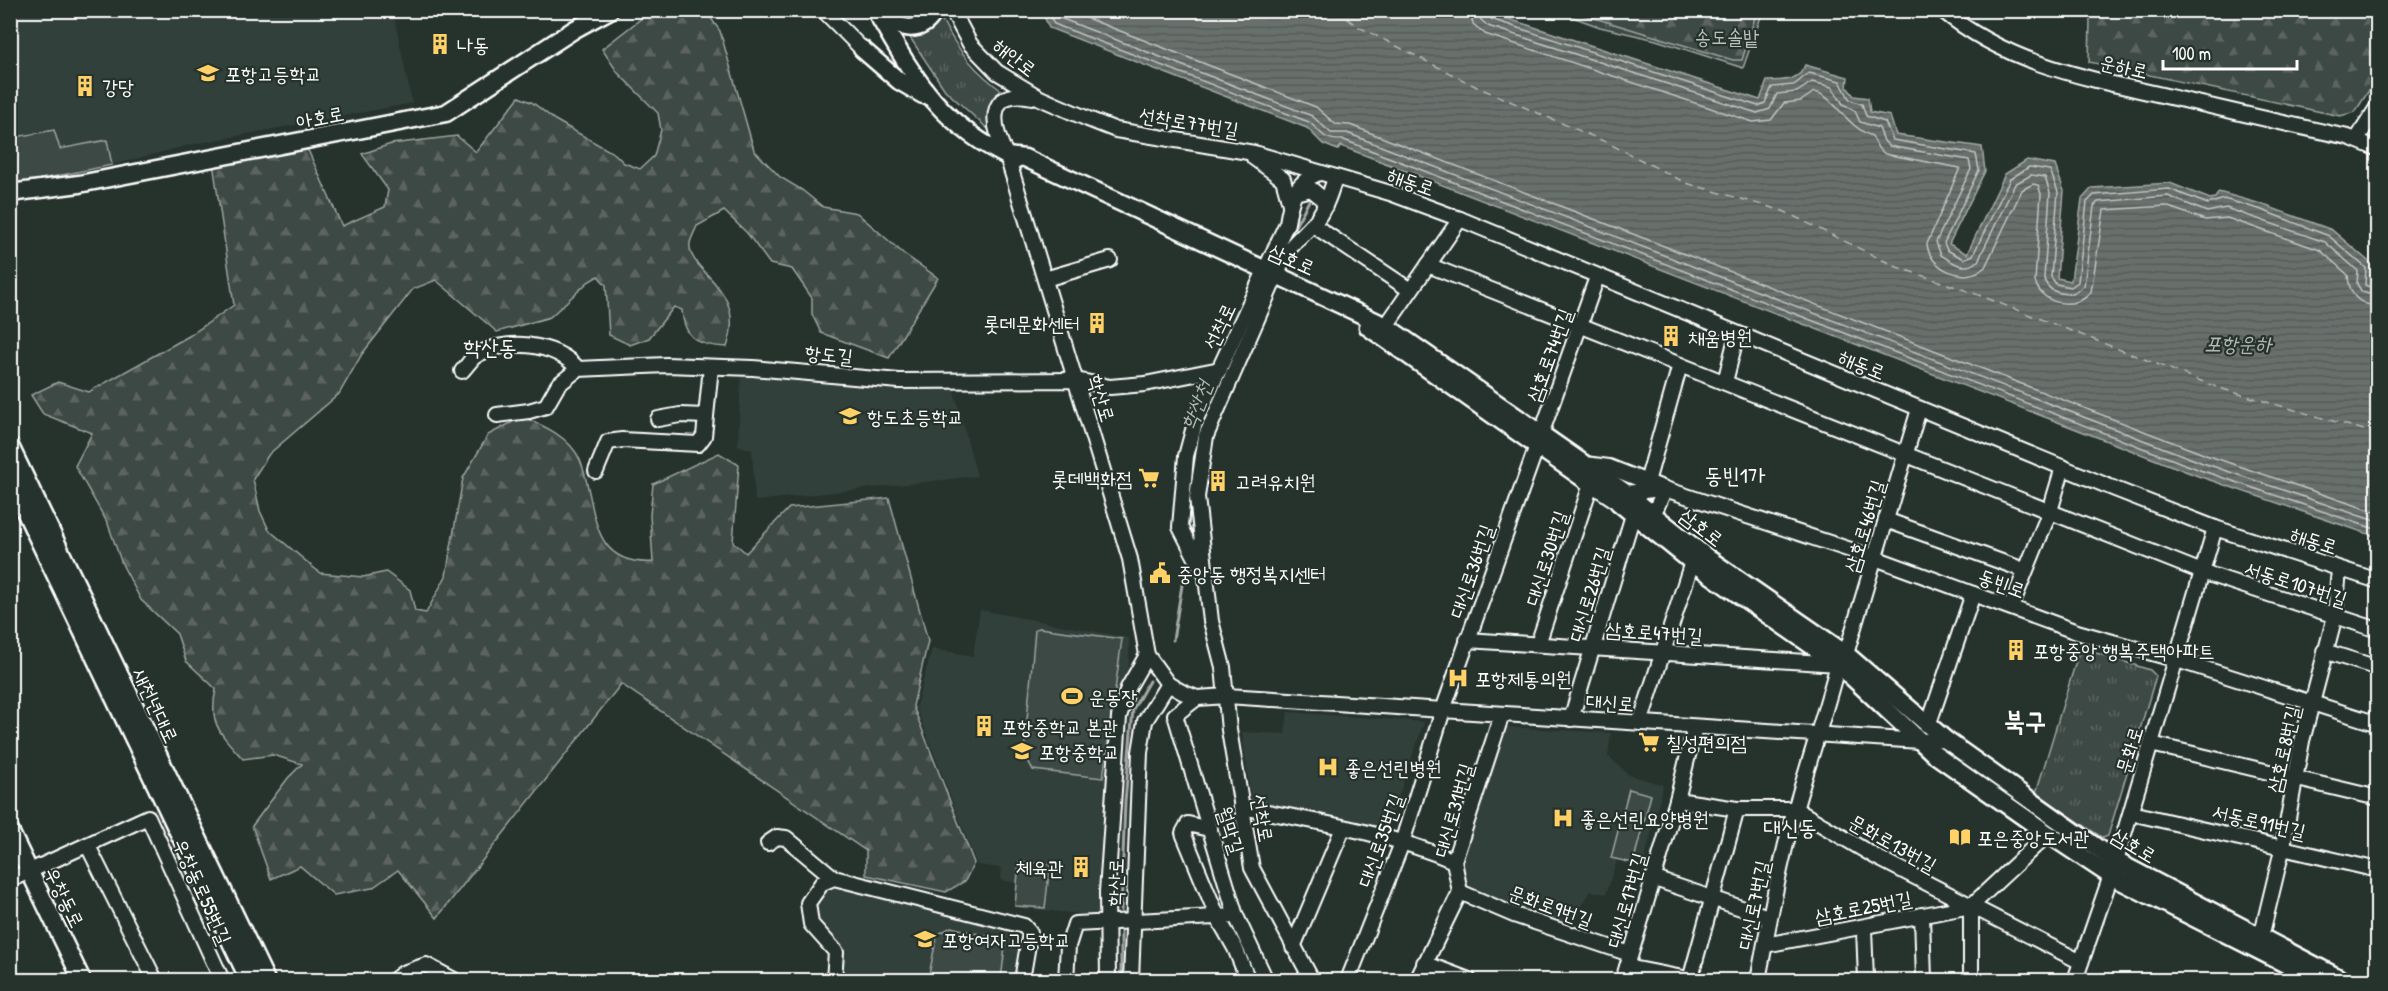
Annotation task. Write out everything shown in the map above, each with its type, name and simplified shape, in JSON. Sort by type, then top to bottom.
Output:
[{"type":"main road","name":"아호로","points":[[10,194],[79,184],[446,113],[575,29],[610,10]]},
{"type":"main road","points":[[862,49],[874,52],[881,46],[882,36],[875,10]]},
{"type":"main road","points":[[875,10],[893,23],[915,29],[926,23],[934,10]]},
{"type":"main road","name":"삼호로","points":[[875,10],[908,67],[931,100],[975,138],[1125,217],[1386,326],[1538,439],[1591,484]]},
{"type":"main road","points":[[862,49],[899,81],[931,100]]},
{"type":"main road","name":"삼호로","points":[[1270,278],[1371,329],[1538,439],[1583,463],[1622,498],[1653,515],[2114,869],[2261,937],[2343,981]]},
{"type":"main road","name":"새천년대로","points":[[10,446],[266,981]]},
{"type":"main road","name":"새천년대로","points":[[10,480],[249,981]]},
{"type":"main road","name":"삼호로","points":[[1622,498],[1633,515],[1692,562],[1842,659],[1920,741],[2048,834],[2317,981]]},
{"type":"main road","name":"우창동로","points":[[10,831],[82,981]]},
{"type":"street","points":[[823,10],[862,49]]},
{"type":"street","name":"해안로","points":[[952,10],[970,44],[987,64],[1006,80],[1040,98]]},
{"type":"street","name":"운하로","points":[[1942,10],[1969,30],[2004,50],[2057,71],[2357,139],[2378,149]]},
{"type":"street","name":"학산로","points":[[1040,98],[1013,96],[1002,102],[997,109],[996,134],[1007,156],[1131,559],[1147,655],[1168,684],[1144,721],[1140,752],[1131,981]]},
{"type":"street","name":"선착로77번길","points":[[1040,98],[1116,130],[1242,150],[1335,178]]},
{"type":"street","points":[[2357,139],[2378,106]]},
{"type":"street","points":[[1242,150],[1283,179],[1292,199]]},
{"type":"street","points":[[1292,199],[1301,182],[1319,173]]},
{"type":"street","name":"선착로","points":[[1205,577],[1180,527],[1186,456],[1196,419],[1220,369],[1270,278],[1296,238],[1313,225],[1324,206],[1335,178]]},
{"type":"street","name":"해동로","points":[[1335,178],[1390,193],[1460,219],[1597,278],[2215,528],[2378,581]]},
{"type":"street","points":[[1292,199],[1311,189],[1322,198],[1324,206]]},
{"type":"street","name":"선착로","points":[[1292,199],[1270,278],[1206,436],[1197,497],[1211,621],[1227,696],[1241,807],[1252,868],[1312,981]]},
{"type":"street","points":[[1386,326],[1460,219]]},
{"type":"street","points":[[1313,225],[1410,290]]},
{"type":"street","points":[[1045,279],[1110,260]]},
{"type":"street","name":"서동로107번길","points":[[1428,265],[2202,572],[2378,630]]},
{"type":"street","name":"삼호로74번길","points":[[1538,439],[1582,326],[1597,278]]},
{"type":"street","points":[[1725,382],[1737,334]]},
{"type":"street","points":[[462,371],[474,357],[520,344],[551,349],[569,358],[578,369],[558,385],[546,406],[529,411],[497,415]]},
{"type":"street","points":[[1647,482],[1680,365]]},
{"type":"street","points":[[596,471],[603,448],[608,442],[622,440],[698,444],[704,436],[711,367]]},
{"type":"street","name":"항도길","points":[[578,369],[711,367],[790,370],[899,381],[1076,380],[1110,387],[1145,384],[1220,369]]},
{"type":"street","name":"삼호로46번길","points":[[1820,735],[1919,409]]},
{"type":"street","points":[[658,419],[680,415],[706,416]]},
{"type":"street","name":"대신로36번길","points":[[1443,710],[1538,439]]},
{"type":"street","points":[[1583,463],[1609,467],[1665,489],[1653,515]]},
{"type":"street","points":[[2011,607],[2024,570],[2050,511],[2063,467]]},
{"type":"street","name":"삼호로","points":[[1591,484],[1622,498]]},
{"type":"street","name":"대신로30번길","points":[[1538,644],[1591,484]]},
{"type":"street","name":"동빈로","points":[[1622,498],[1665,489],[1875,558],[2077,632],[2176,660],[2378,724]]},
{"type":"street","name":"대신로26번길","points":[[1571,719],[1633,515]]},
{"type":"street","points":[[1886,520],[2024,570]]},
{"type":"street","name":"문화로","points":[[2075,981],[2114,869],[2215,528]]},
{"type":"street","points":[[1640,723],[1692,562]]},
{"type":"street","name":"삼호로8번길","points":[[2261,937],[2283,846],[2302,741],[2314,703],[2324,651],[2335,616],[2339,569]]},
{"type":"street","points":[[1928,726],[1973,594]]},
{"type":"street","name":"삼호로47번길","points":[[1467,640],[1663,652],[1842,659]]},
{"type":"street","points":[[2324,651],[2378,668]]},
{"type":"street","name":"학산로","points":[[1107,981],[1106,922],[1119,717],[1128,688],[1147,655]]},
{"type":"street","name":"대신로","points":[[1168,684],[1197,698],[1227,696],[1820,735],[1946,741]]},
{"type":"street","name":"월막길","points":[[1197,698],[1175,715],[1236,916],[1266,981]]},
{"type":"street","name":"대신로35번길","points":[[1348,981],[1402,843],[1443,710]]},
{"type":"street","name":"대신로31번길","points":[[1460,892],[1454,861],[1502,714]]},
{"type":"street","name":"대신로17번길","points":[[1627,967],[1677,800],[1695,727]]},
{"type":"street","name":"대신로7번길","points":[[1758,981],[1768,918],[1796,809],[1820,735]]},
{"type":"street","points":[[2151,744],[2378,798]]},
{"type":"street","points":[[1677,800],[1737,809],[1796,809]]},
{"type":"street","points":[[1241,807],[1343,828],[1429,850],[1454,861]]},
{"type":"street","points":[[1691,980],[1737,809]]},
{"type":"street","name":"문화로13번길","points":[[1796,809],[1876,857],[2080,962]]},
{"type":"street","name":"서동로91번길","points":[[2131,813],[2377,869]]},
{"type":"street","name":"우창동로55번길","points":[[88,846],[148,818],[222,981]]},
{"type":"street","points":[[1209,829],[1188,824],[1184,832],[1218,918],[1235,948],[1248,981]]},
{"type":"street","points":[[1293,947],[1343,828]]},
{"type":"street","points":[[1971,981],[1971,906],[2048,834]]},
{"type":"street","points":[[768,843],[777,837],[786,838],[834,878],[1024,926],[1030,933],[1022,981]]},
{"type":"street","points":[[10,880],[88,846],[155,981]]},
{"type":"street","points":[[834,878],[822,883],[808,903],[811,924],[836,951],[834,981]]},
{"type":"street","points":[[1652,879],[1768,918]]},
{"type":"street","points":[[1417,981],[1460,892]]},
{"type":"street","name":"문화로9번길","points":[[1460,892],[1627,967],[1691,980]]},
{"type":"street","name":"삼호로25번길","points":[[1765,945],[1971,906]]},
{"type":"street","points":[[1922,915],[1924,981]]},
{"type":"street","points":[[1066,981],[1068,946],[1075,924],[1236,916]]},
{"type":"street","points":[[1864,928],[1866,981]]},
{"type":"street","points":[[1424,963],[1469,981]]},
{"type":"street","points":[[394,981],[403,973],[426,965],[454,981]]},
{"type":"shaded area","name":"포항고등학교","points":[[21,11],[393,11],[412,103],[189,145],[112,165],[17,184],[11,142],[10,42]]},
{"type":"shaded area","name":"항도초등학교","points":[[741,374],[953,387],[977,476],[755,501],[752,450],[738,445]]},
{"type":"shaded area","name":"포항중학교","points":[[980,610],[1129,638],[1129,663],[1112,734],[1100,916],[1014,907],[1016,883],[1001,880],[1002,868],[977,865],[916,707],[932,649],[973,656]]},
{"type":"shaded area","name":"좋은선린병원","points":[[1288,712],[1424,722],[1386,833],[1251,799],[1242,732],[1285,734]]},
{"type":"shaded area","name":"좋은선린요양병원","points":[[1506,727],[1611,733],[1608,756],[1629,775],[1663,785],[1644,862],[1618,857],[1606,894],[1591,891],[1569,927],[1463,884],[1459,852]]},
{"type":"shaded area","name":"포항여자고등학교","points":[[829,885],[1024,932],[1017,980],[826,980],[832,946],[812,920],[815,890]]},
{"type":"shaded area","points":[[426,965],[454,980],[403,980]]},
{"type":"green space","points":[[651,11],[706,11],[720,31],[754,150],[780,177],[802,190],[823,207],[857,213],[904,254],[938,278],[889,358],[821,333],[812,314],[812,298],[792,269],[770,264],[747,233],[724,211],[697,226],[690,243],[691,254],[715,283],[730,309],[731,326],[727,347],[708,345],[695,339],[686,328],[682,310],[674,307],[649,338],[630,345],[609,335],[606,285],[598,276],[588,282],[550,317],[497,332],[436,280],[413,289],[362,354],[339,394],[269,454],[253,479],[260,511],[269,530],[320,573],[363,577],[386,572],[410,590],[415,611],[426,613],[446,576],[463,478],[488,435],[522,417],[555,433],[570,445],[580,460],[598,529],[605,543],[616,554],[631,561],[653,562],[650,515],[653,484],[719,453],[739,465],[733,542],[746,553],[789,508],[889,498],[928,641],[913,706],[974,863],[965,881],[946,892],[866,875],[866,851],[621,684],[437,918],[398,870],[372,888],[334,895],[300,866],[271,879],[252,826],[288,778],[302,764],[273,755],[243,759],[223,735],[215,720],[216,689],[186,661],[177,634],[141,600],[122,564],[108,524],[75,466],[92,433],[43,414],[31,395],[58,382],[89,392],[189,336],[234,305],[213,163],[308,150],[342,226],[385,207],[388,190],[362,154],[391,144],[457,136],[476,152],[519,97],[533,103],[555,120],[615,154],[624,163],[640,169],[654,156],[661,130],[658,113],[618,73],[602,49]]},
{"type":"green space","name":"송도솔밭","points":[[1556,11],[1763,11],[1743,68],[1656,40],[1600,27]]},
{"type":"green space","name":"송도솔밭","points":[[1571,11],[1757,11],[1742,60],[1733,60]]},
{"type":"green space","points":[[2075,11],[2377,11],[2377,78],[2355,112],[2340,116],[2089,62],[2090,19]]},
{"type":"green space","points":[[936,18],[942,20],[961,51],[977,69],[1005,93],[989,119],[990,131],[945,90],[909,36]]},
{"type":"green space","points":[[54,130],[60,149],[107,140],[112,165],[17,184],[10,138]]},
{"type":"green space","name":"운동장","points":[[1039,628],[1122,639],[1103,778],[1033,770],[1024,753],[1035,630]]},
{"type":"green space","points":[[2080,648],[2150,670],[2156,676],[2108,836],[2103,838],[2036,793]]},
{"type":"green space","points":[[1629,789],[1651,795],[1633,863],[1611,858]]},
{"type":"green space","points":[[1019,862],[1050,864],[1045,908],[1015,906]]},
{"type":"green space","points":[[951,927],[998,939],[1005,946],[1001,980],[928,980],[937,935]]},
{"type":"water","name":"포항운하","points":[[1042,11],[1484,11],[1760,100],[1767,81],[1795,77],[1805,65],[1848,77],[1847,87],[1854,96],[1868,98],[1870,112],[1890,116],[1896,135],[1982,147],[1985,171],[1949,244],[1967,254],[2005,174],[2027,160],[2055,165],[2064,191],[2057,278],[2071,281],[2082,199],[2092,188],[2170,183],[2210,199],[2215,198],[2219,192],[2261,204],[2332,230],[2374,266],[2370,282],[2377,284],[2377,537],[2198,476],[1341,146],[1338,150],[1323,144],[1307,128],[1049,28]]},
{"type":"waterway","name":"학산천","points":[[1284,246],[1310,199]]},
{"type":"waterway","name":"학산천","points":[[1188,530],[1196,446],[1207,412],[1242,337]]},
{"type":"waterway","name":"학산천","points":[[1173,640],[1185,567]]},
{"type":"waterway","name":"학산천","points":[[1121,911],[1125,802],[1133,709],[1149,681]]},
{"type":"waterway","name":"학산천","points":[[1121,931],[1121,980]]},
{"type":"ferry route","points":[[1336,10],[1357,26],[1477,87],[1608,143],[1686,183],[1783,211],[1897,267],[1968,291],[2219,388],[2378,434]]},
{"type":"place","name":"나동","points":[[440,44]]},
{"type":"place","name":"포항고등학교","points":[[208,73]]},
{"type":"place","name":"강당","points":[[85,86]]},
{"type":"place","name":"롯데문화센터","points":[[1097,323]]},
{"type":"place","name":"채움병원","points":[[1671,336]]},
{"type":"place","name":"항도초등학교","points":[[850,416]]},
{"type":"place","name":"롯데백화점","points":[[1149,478]]},
{"type":"place","name":"고려유치원","points":[[1218,481]]},
{"type":"place","name":"중앙동 행정복지센터","points":[[1160,573]]},
{"type":"place","name":"포항중앙 행복주택아파트","points":[[2016,650]]},
{"type":"place","name":"포항제통의원","points":[[1458,678]]},
{"type":"place","name":"운동장","points":[[1072,696]]},
{"type":"place","name":"포항중학교 본관","points":[[984,726]]},
{"type":"place","name":"칠성편의점","points":[[1649,742]]},
{"type":"place","name":"포항중학교","points":[[1022,751]]},
{"type":"place","name":"좋은선린병원","points":[[1328,767]]},
{"type":"place","name":"좋은선린요양병원","points":[[1563,818]]},
{"type":"place","name":"포은중앙도서관","points":[[1960,837]]},
{"type":"place","name":"체육관","points":[[1081,867]]},
{"type":"place","name":"포항여자고등학교","points":[[925,939]]},
{"type":"district","name":"학산동","points":[[490,347]]},
{"type":"district","name":"동빈1가","points":[[1735,475]]},
{"type":"district","name":"북구","points":[[2025,720]]},
{"type":"district","name":"대신동","points":[[1790,827]]}]
